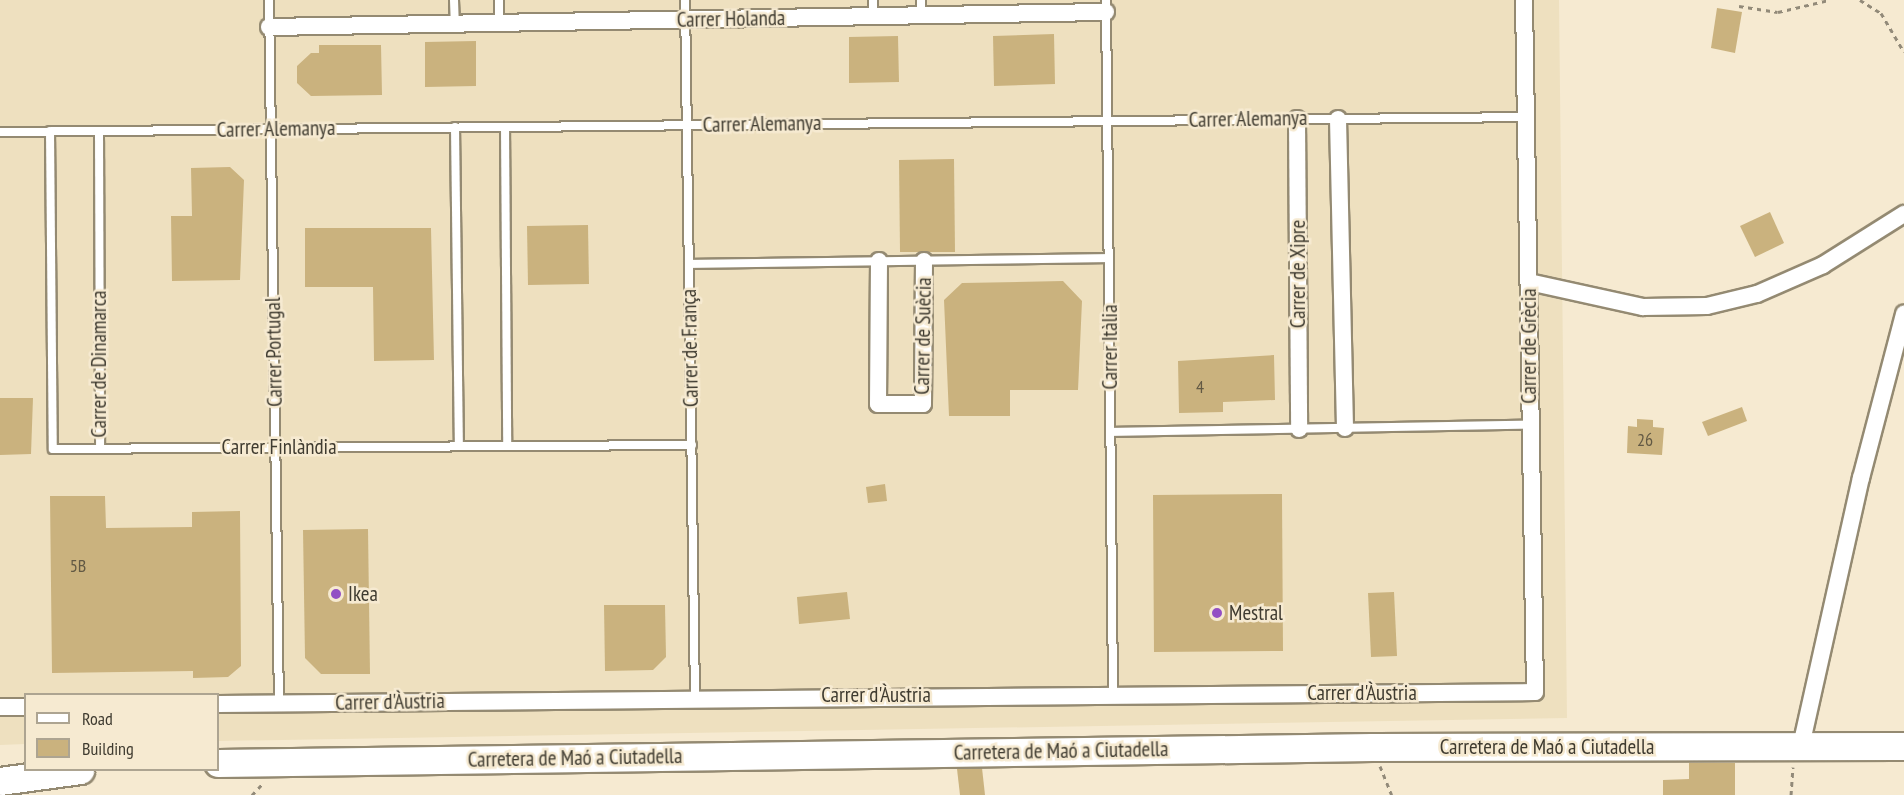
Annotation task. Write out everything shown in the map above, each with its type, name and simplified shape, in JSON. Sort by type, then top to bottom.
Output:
[{"type":"main road","name":"Carretera de Maó a Ciutadella","points":[[219,763],[1372,747],[1904,746]]},
{"type":"main road","points":[[0,781],[73,771]]},
{"type":"street","name":"Carrer de Grècia","points":[[1524,0],[1535,692]]},
{"type":"street","name":"Carrer Holanda","points":[[269,27],[685,20],[873,8],[1106,6]]},
{"type":"street","name":"Carrer de Xipre","points":[[1338,118],[1345,428]]},
{"type":"street","name":"Carrer de Xipre","points":[[1297,119],[1299,429]]},
{"type":"street","points":[[1529,282],[1644,307],[1707,306],[1757,294],[1823,265],[1904,214]]},
{"type":"street","name":"Carrer de Suècia","points":[[879,261],[878,404],[923,404],[924,261]]},
{"type":"street","points":[[1797,746],[1861,478],[1904,314]]},
{"type":"street","name":"Carrer d'Àustria","points":[[219,704],[1113,693],[1535,692]]},
{"type":"street","points":[[0,707],[24,706]]},
{"type":"lane","name":"Carrer Portugal","points":[[269,0],[279,703]]},
{"type":"lane","points":[[454,0],[455,24]]},
{"type":"lane","points":[[499,0],[499,23]]},
{"type":"lane","name":"Carrer de França","points":[[685,0],[695,697]]},
{"type":"lane","name":"Carrer Itàlia","points":[[1106,6],[1113,693]]},
{"type":"lane","name":"Carrer Alemanya","points":[[0,132],[1525,117]]},
{"type":"lane","points":[[455,127],[459,446]]},
{"type":"lane","points":[[505,127],[507,446]]},
{"type":"lane","name":"Carrer de Dinamarca","points":[[50,131],[53,449],[100,449],[99,131]]},
{"type":"lane","name":"Carrer de Suècia","points":[[689,264],[1109,258]]},
{"type":"lane","points":[[1110,432],[1530,425]]},
{"type":"lane","name":"Carrer Finlàndia","points":[[100,449],[692,445]]},
{"type":"path","points":[[1739,6],[1778,12],[1830,0]]},
{"type":"path","points":[[1860,0],[1881,13],[1904,52]]},
{"type":"path","points":[[1791,795],[1797,746]]},
{"type":"path","points":[[1372,747],[1392,795]]},
{"type":"shaded area","points":[[0,0],[1559,0],[1567,718],[219,741],[219,693],[24,693],[24,744],[0,745]]},
{"type":"building","points":[[1717,8],[1742,12],[1735,53],[1711,48]]},
{"type":"building","points":[[1054,34],[1055,84],[994,86],[993,36]]},
{"type":"building","points":[[898,36],[899,82],[849,83],[849,37]]},
{"type":"building","points":[[476,41],[476,86],[425,87],[425,42]]},
{"type":"building","points":[[319,45],[381,45],[382,95],[311,96],[297,83],[297,66],[311,53],[319,53]]},
{"type":"building","points":[[954,159],[955,252],[900,252],[899,160]]},
{"type":"building","points":[[230,167],[244,180],[240,280],[172,281],[171,216],[192,216],[191,168]]},
{"type":"building","points":[[1770,212],[1784,243],[1755,257],[1740,226]]},
{"type":"building","points":[[588,225],[589,284],[528,285],[527,226]]},
{"type":"building","points":[[305,228],[431,228],[434,360],[374,361],[373,287],[305,287]]},
{"type":"building","points":[[1063,281],[1082,301],[1078,390],[1010,390],[1010,416],[949,416],[944,300],[962,283]]},
{"type":"building","points":[[1274,355],[1275,400],[1223,402],[1223,412],[1179,413],[1178,361]]},
{"type":"building","points":[[0,398],[33,398],[31,454],[0,455]]},
{"type":"building","points":[[1742,407],[1747,421],[1708,436],[1702,422]]},
{"type":"building","points":[[1637,419],[1653,420],[1653,427],[1664,428],[1662,455],[1627,453],[1628,426],[1637,427]]},
{"type":"building","points":[[885,484],[887,501],[868,503],[866,487]]},
{"type":"building","points":[[1282,494],[1283,651],[1154,652],[1153,495]]},
{"type":"building","points":[[50,496],[105,496],[106,528],[192,527],[192,512],[240,511],[241,666],[228,677],[193,678],[193,671],[52,673]]},
{"type":"building","name":"Ikea","points":[[368,529],[370,674],[321,674],[305,658],[303,530]]},
{"type":"building","points":[[847,592],[850,619],[799,624],[797,597]]},
{"type":"building","points":[[1394,592],[1397,656],[1371,657],[1368,593]]},
{"type":"building","points":[[604,605],[665,605],[666,657],[653,670],[605,671]]},
{"type":"building","points":[[1689,763],[1735,763],[1735,795],[1663,795],[1663,780],[1689,779]]},
{"type":"building","points":[[982,768],[985,795],[960,795],[957,769]]},
{"type":"place","name":"Ikea","points":[[336,594]]},
{"type":"place","name":"Mestral","points":[[1217,613]]}]
